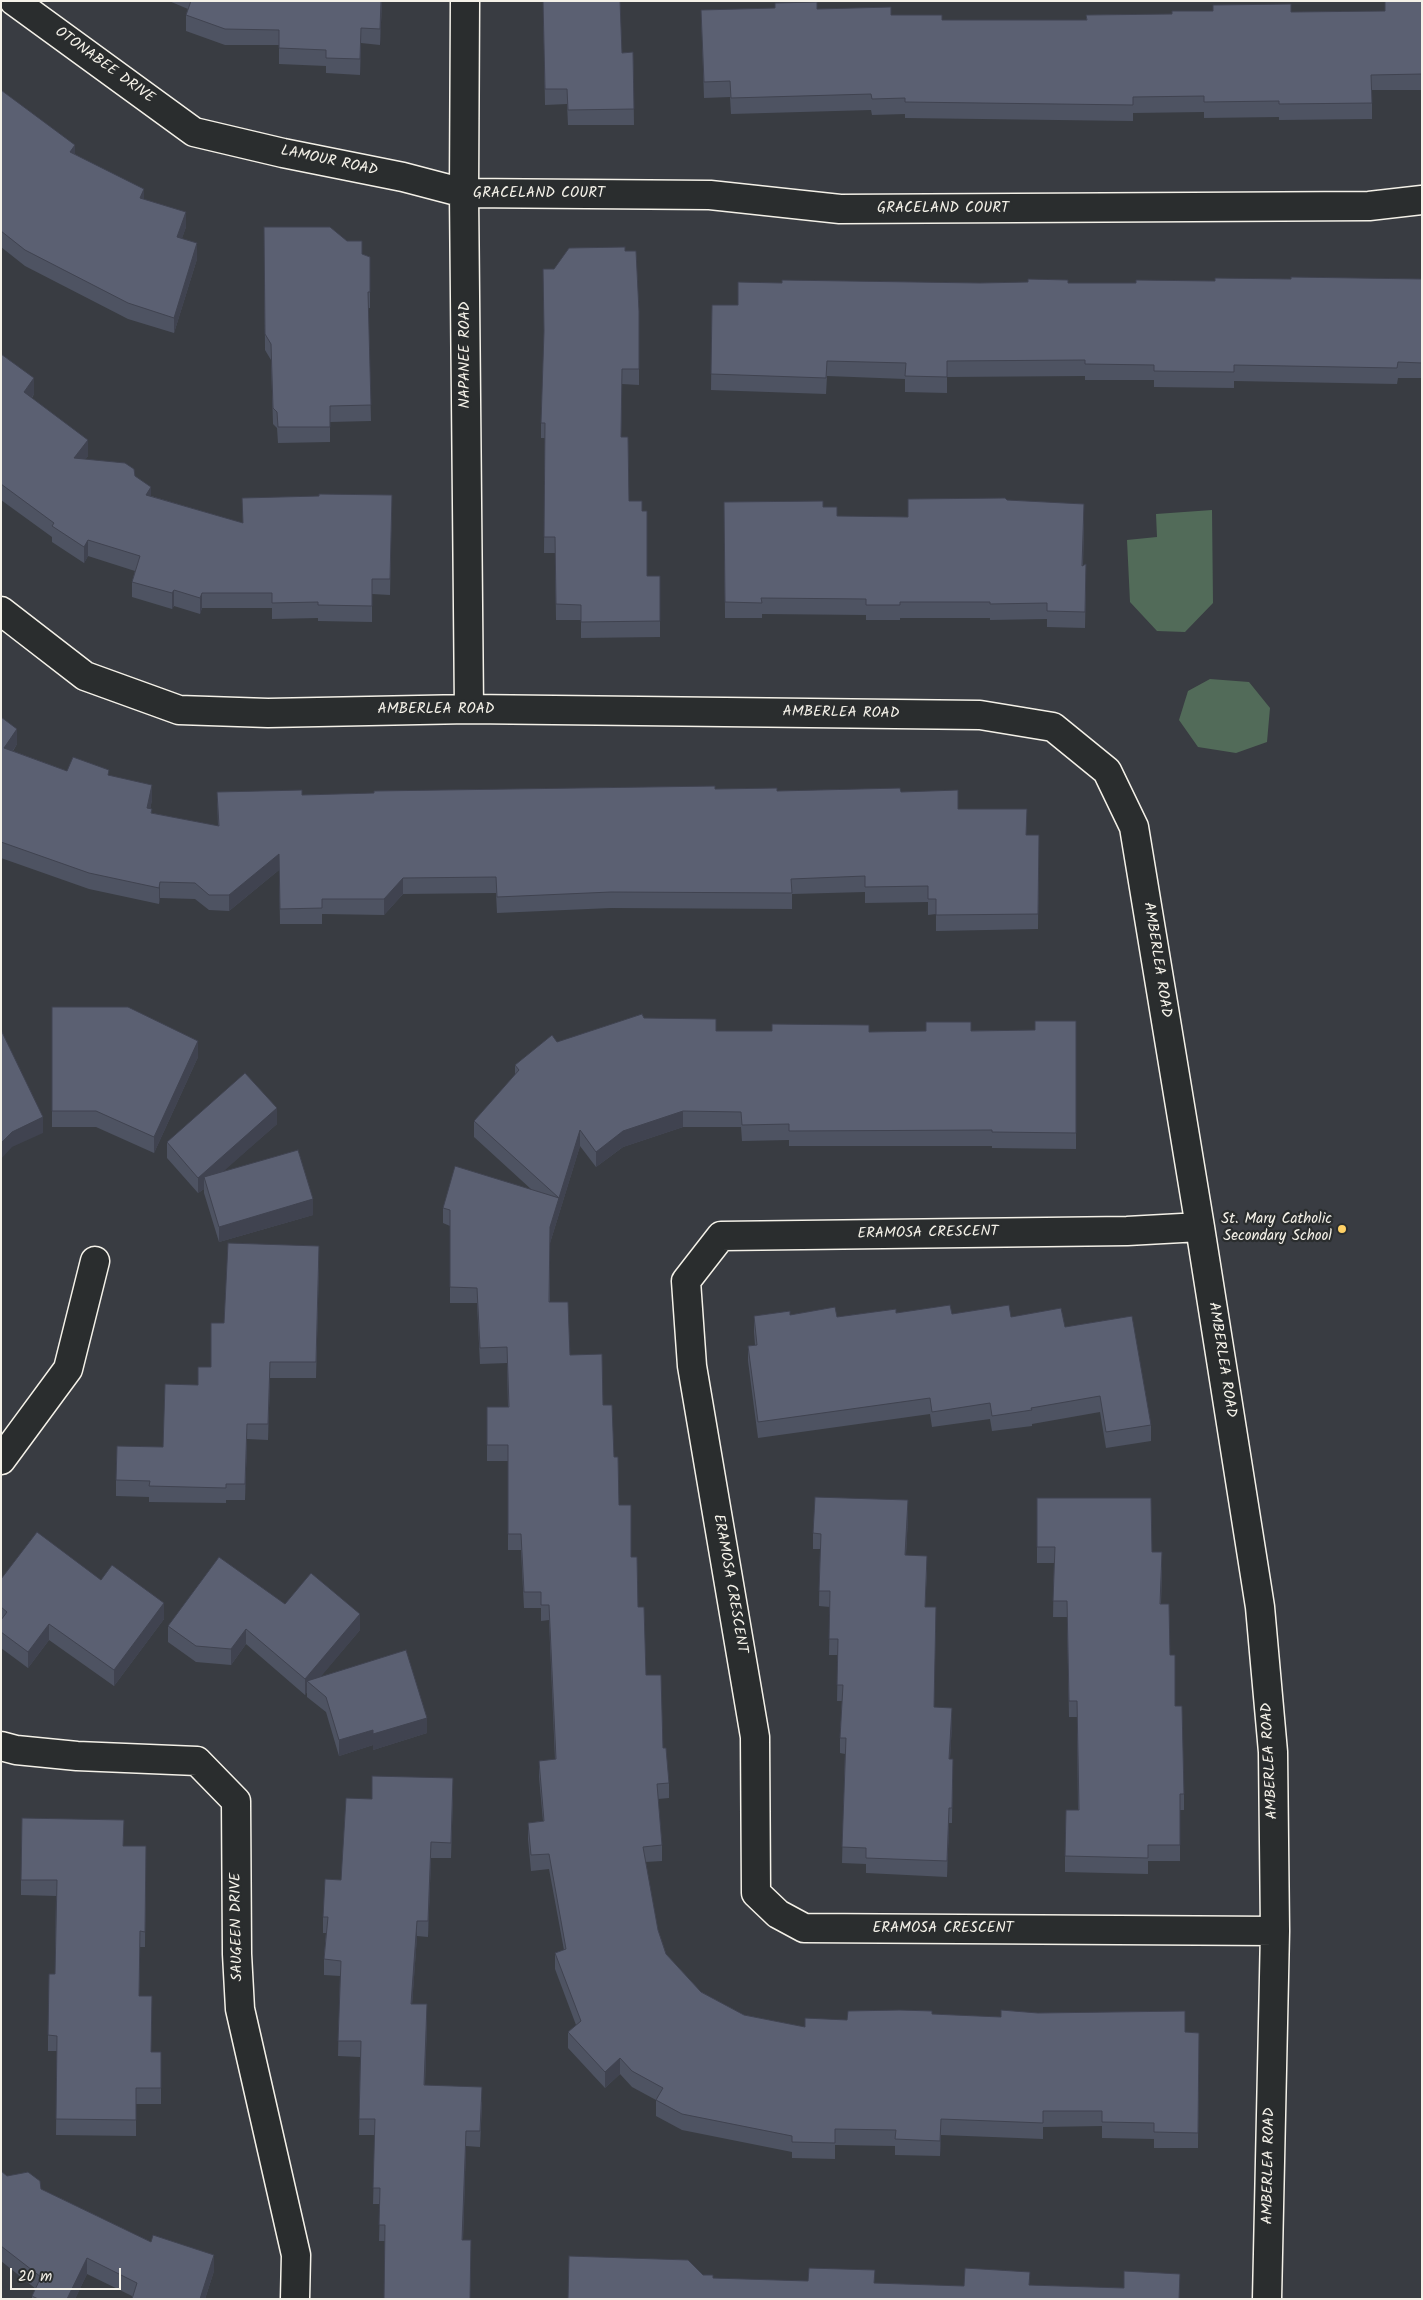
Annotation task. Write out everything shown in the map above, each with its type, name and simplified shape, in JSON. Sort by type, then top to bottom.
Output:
[{"type":"street","name":"OTONABEE DRIVE","points":[[14,1],[194,132]]},
{"type":"street","name":"NAPANEE ROAD","points":[[465,1],[464,194],[470,709]]},
{"type":"street","name":"LAMOUR ROAD","points":[[194,132],[283,153],[403,177],[464,194]]},
{"type":"street","name":"GRACELAND COURT","points":[[464,194],[710,195],[840,209],[1369,206],[1422,200]]},
{"type":"street","name":"AMBERLEA ROAD","points":[[1,611],[85,676],[179,710],[268,713],[470,709],[980,715],[1053,727],[1107,771],[1134,827],[1260,1607],[1273,1752],[1275,1931],[1268,2299]]},
{"type":"street","name":"ERAMOSA CRESCENT","points":[[1200,1227],[1127,1231],[721,1236],[686,1281],[692,1366],[755,1737],[756,1893],[778,1914],[804,1928],[1275,1931]]},
{"type":"street","points":[[1,1460],[68,1368],[95,1262]]},
{"type":"street","name":"SAUGEEN DRIVE","points":[[1,1746],[16,1750],[77,1756],[197,1761],[236,1801],[237,1954],[240,2009],[296,2255],[295,2299]]},
{"type":"green space","points":[[1212,510],[1213,603],[1185,632],[1157,631],[1130,602],[1127,540],[1157,537],[1156,514]]},
{"type":"green space","points":[[1210,679],[1249,682],[1270,708],[1267,742],[1236,753],[1198,747],[1179,720],[1188,691]]},
{"type":"building","points":[[191,1],[381,1],[380,29],[361,28],[360,59],[326,58],[326,50],[279,48],[279,30],[225,29],[186,15]]},
{"type":"building","points":[[543,1],[620,1],[622,53],[633,52],[634,109],[568,110],[567,89],[545,89]]},
{"type":"building","points":[[1385,1],[1422,1],[1422,74],[1371,75],[1372,103],[1279,104],[1279,101],[1204,102],[1204,96],[1133,97],[1133,105],[905,102],[905,98],[872,99],[871,94],[731,98],[730,81],[704,82],[701,10],[775,8],[775,3],[817,2],[817,9],[891,7],[891,15],[942,15],[942,20],[1087,20],[1086,15],[1172,14],[1172,11],[1213,11],[1213,5],[1291,4],[1291,12],[1385,11]]},
{"type":"building","points":[[1,90],[75,145],[70,152],[144,189],[140,198],[186,212],[177,237],[197,243],[174,318],[128,303],[25,250],[1,231]]},
{"type":"building","points":[[264,227],[330,227],[347,241],[362,241],[362,254],[370,257],[370,292],[368,292],[371,405],[330,406],[330,427],[278,427],[277,412],[273,408],[271,344],[265,334]]},
{"type":"building","points":[[625,247],[625,251],[636,251],[639,369],[622,369],[621,437],[628,437],[629,501],[642,501],[642,511],[647,511],[647,576],[660,576],[660,621],[581,622],[581,605],[556,604],[555,537],[544,537],[545,423],[541,423],[544,331],[543,269],[554,269],[569,248]]},
{"type":"building","points":[[1291,277],[1422,279],[1422,363],[1398,362],[1397,368],[1234,365],[1234,372],[1154,371],[1154,365],[1085,364],[1085,360],[947,361],[947,377],[905,376],[906,363],[827,361],[826,378],[711,374],[712,305],[738,305],[738,282],[782,283],[782,280],[980,283],[1028,282],[1028,279],[1068,280],[1068,283],[1136,283],[1136,280],[1215,281],[1215,278],[1291,279]]},
{"type":"building","points":[[1,354],[34,378],[24,392],[88,440],[74,458],[125,463],[134,469],[135,476],[151,487],[146,495],[243,523],[242,498],[319,496],[319,494],[392,495],[390,579],[372,579],[372,606],[318,605],[318,602],[272,603],[272,593],[202,593],[200,598],[174,590],[172,593],[132,582],[140,556],[88,540],[84,547],[52,526],[54,523],[1,484]]},
{"type":"building","points":[[1005,498],[1007,500],[1084,504],[1082,566],[1086,564],[1085,612],[1047,611],[1047,603],[900,602],[900,605],[866,605],[866,599],[761,598],[762,603],[725,602],[724,502],[823,501],[823,507],[837,507],[837,516],[908,517],[908,499]]},
{"type":"building","points":[[1,717],[17,729],[4,748],[67,771],[73,757],[109,770],[108,775],[152,785],[147,808],[152,809],[151,813],[219,826],[217,792],[302,790],[302,795],[374,793],[374,791],[715,786],[715,789],[777,788],[777,791],[900,788],[901,792],[958,790],[958,809],[1027,809],[1026,835],[1039,835],[1038,914],[936,915],[936,899],[928,899],[928,886],[865,887],[865,876],[791,879],[792,893],[611,892],[497,897],[496,877],[403,878],[384,899],[322,899],[322,908],[280,909],[279,854],[229,895],[209,895],[195,883],[160,882],[159,888],[89,873],[1,842]]},
{"type":"building","points":[[52,1007],[128,1007],[198,1041],[154,1137],[96,1111],[52,1111]]},
{"type":"building","points":[[642,1014],[644,1018],[716,1019],[716,1031],[772,1031],[772,1024],[869,1025],[869,1032],[926,1031],[926,1022],[971,1022],[971,1031],[1035,1030],[1035,1021],[1076,1021],[1076,1133],[992,1132],[992,1130],[789,1131],[789,1124],[742,1125],[741,1112],[683,1111],[623,1131],[596,1152],[580,1130],[559,1198],[474,1121],[519,1070],[515,1065],[552,1035],[557,1042]]},
{"type":"building","points":[[1,1030],[43,1117],[12,1132],[1,1143]]},
{"type":"building","points":[[245,1073],[277,1108],[198,1178],[167,1142]]},
{"type":"building","points":[[298,1150],[313,1199],[219,1227],[204,1177]]},
{"type":"building","points":[[455,1166],[559,1198],[550,1227],[549,1302],[568,1302],[570,1355],[602,1354],[603,1405],[612,1405],[614,1457],[618,1457],[619,1505],[631,1505],[631,1557],[637,1557],[638,1607],[644,1607],[646,1675],[661,1675],[663,1748],[666,1748],[669,1783],[657,1784],[662,1845],[643,1847],[658,1930],[666,1954],[701,1992],[744,2015],[805,2027],[805,2018],[847,2020],[848,2011],[932,2011],[932,2014],[1001,2017],[1001,2010],[1038,2013],[1185,2011],[1185,2032],[1199,2033],[1198,2133],[1154,2132],[1154,2123],[1102,2122],[1102,2111],[1043,2111],[1043,2123],[941,2119],[940,2141],[895,2139],[896,2130],[835,2129],[835,2143],[792,2142],[792,2136],[682,2114],[656,2100],[663,2088],[632,2071],[620,2058],[605,2072],[568,2032],[581,2021],[555,1953],[566,1949],[549,1854],[531,1855],[528,1823],[544,1821],[539,1761],[556,1759],[549,1605],[541,1605],[541,1592],[524,1592],[521,1534],[508,1534],[508,1445],[487,1445],[487,1407],[509,1407],[507,1347],[480,1348],[477,1288],[450,1287],[450,1210],[443,1208]]},
{"type":"building","points":[[228,1243],[319,1246],[316,1362],[270,1362],[268,1424],[247,1424],[245,1484],[226,1484],[226,1488],[149,1486],[150,1481],[116,1480],[117,1446],[163,1447],[165,1384],[198,1385],[198,1367],[211,1367],[211,1323],[224,1323]]},
{"type":"building","points":[[950,1305],[952,1314],[1009,1305],[1011,1317],[1061,1308],[1065,1327],[1132,1316],[1151,1425],[1106,1432],[1100,1396],[992,1416],[990,1403],[932,1412],[930,1398],[758,1422],[748,1346],[757,1345],[754,1316],[790,1311],[790,1315],[835,1307],[837,1317],[896,1309],[896,1313]]},
{"type":"building","points":[[815,1497],[908,1500],[905,1555],[927,1556],[925,1607],[936,1607],[934,1707],[952,1708],[949,1759],[953,1759],[952,1808],[949,1808],[947,1861],[866,1858],[866,1848],[842,1847],[846,1738],[840,1738],[843,1685],[837,1685],[838,1639],[829,1639],[830,1591],[819,1591],[821,1534],[813,1533]]},
{"type":"building","points":[[1037,1498],[1151,1498],[1152,1552],[1162,1552],[1160,1604],[1169,1604],[1170,1655],[1175,1655],[1175,1706],[1182,1706],[1184,1794],[1180,1794],[1180,1845],[1148,1845],[1148,1858],[1065,1856],[1066,1810],[1079,1810],[1077,1701],[1069,1701],[1067,1601],[1053,1601],[1055,1547],[1037,1547]]},
{"type":"building","points":[[37,1532],[101,1580],[112,1565],[164,1603],[114,1670],[49,1624],[28,1652],[1,1632],[1,1620],[7,1612],[1,1607],[1,1579]]},
{"type":"building","points":[[219,1557],[285,1604],[311,1573],[360,1614],[305,1679],[246,1629],[231,1649],[196,1646],[168,1626]]},
{"type":"building","points":[[406,1650],[427,1718],[373,1734],[373,1730],[339,1740],[326,1697],[307,1681]]},
{"type":"building","points":[[372,1776],[453,1778],[451,1843],[431,1842],[428,1921],[417,1921],[411,2004],[427,2004],[424,2085],[482,2087],[480,2131],[466,2131],[462,2240],[471,2240],[470,2299],[384,2299],[385,2225],[379,2225],[380,2188],[373,2188],[375,2119],[359,2119],[361,2041],[338,2041],[341,1961],[324,1959],[328,1917],[323,1917],[325,1879],[341,1880],[346,1798],[372,1799]]},
{"type":"building","points":[[22,1818],[124,1820],[123,1846],[146,1846],[145,1932],[140,1931],[139,1996],[152,1996],[151,2052],[161,2052],[161,2088],[136,2088],[136,2120],[56,2119],[57,2036],[48,2035],[49,1974],[55,1974],[57,1880],[21,1880]]},
{"type":"building","points":[[1,2171],[7,2176],[28,2172],[40,2181],[41,2189],[151,2242],[153,2235],[214,2255],[200,2299],[132,2299],[137,2283],[87,2258],[67,2299],[38,2299],[32,2296],[41,2277],[1,2246]]},
{"type":"building","points":[[569,2256],[688,2260],[703,2275],[713,2275],[713,2278],[808,2281],[809,2268],[875,2270],[874,2283],[964,2286],[965,2268],[1030,2272],[1029,2285],[1124,2288],[1124,2271],[1180,2274],[1179,2299],[568,2299]]},
{"type":"place","name":"St. Mary Catholic Secondary School","points":[[1342,1229]]}]
